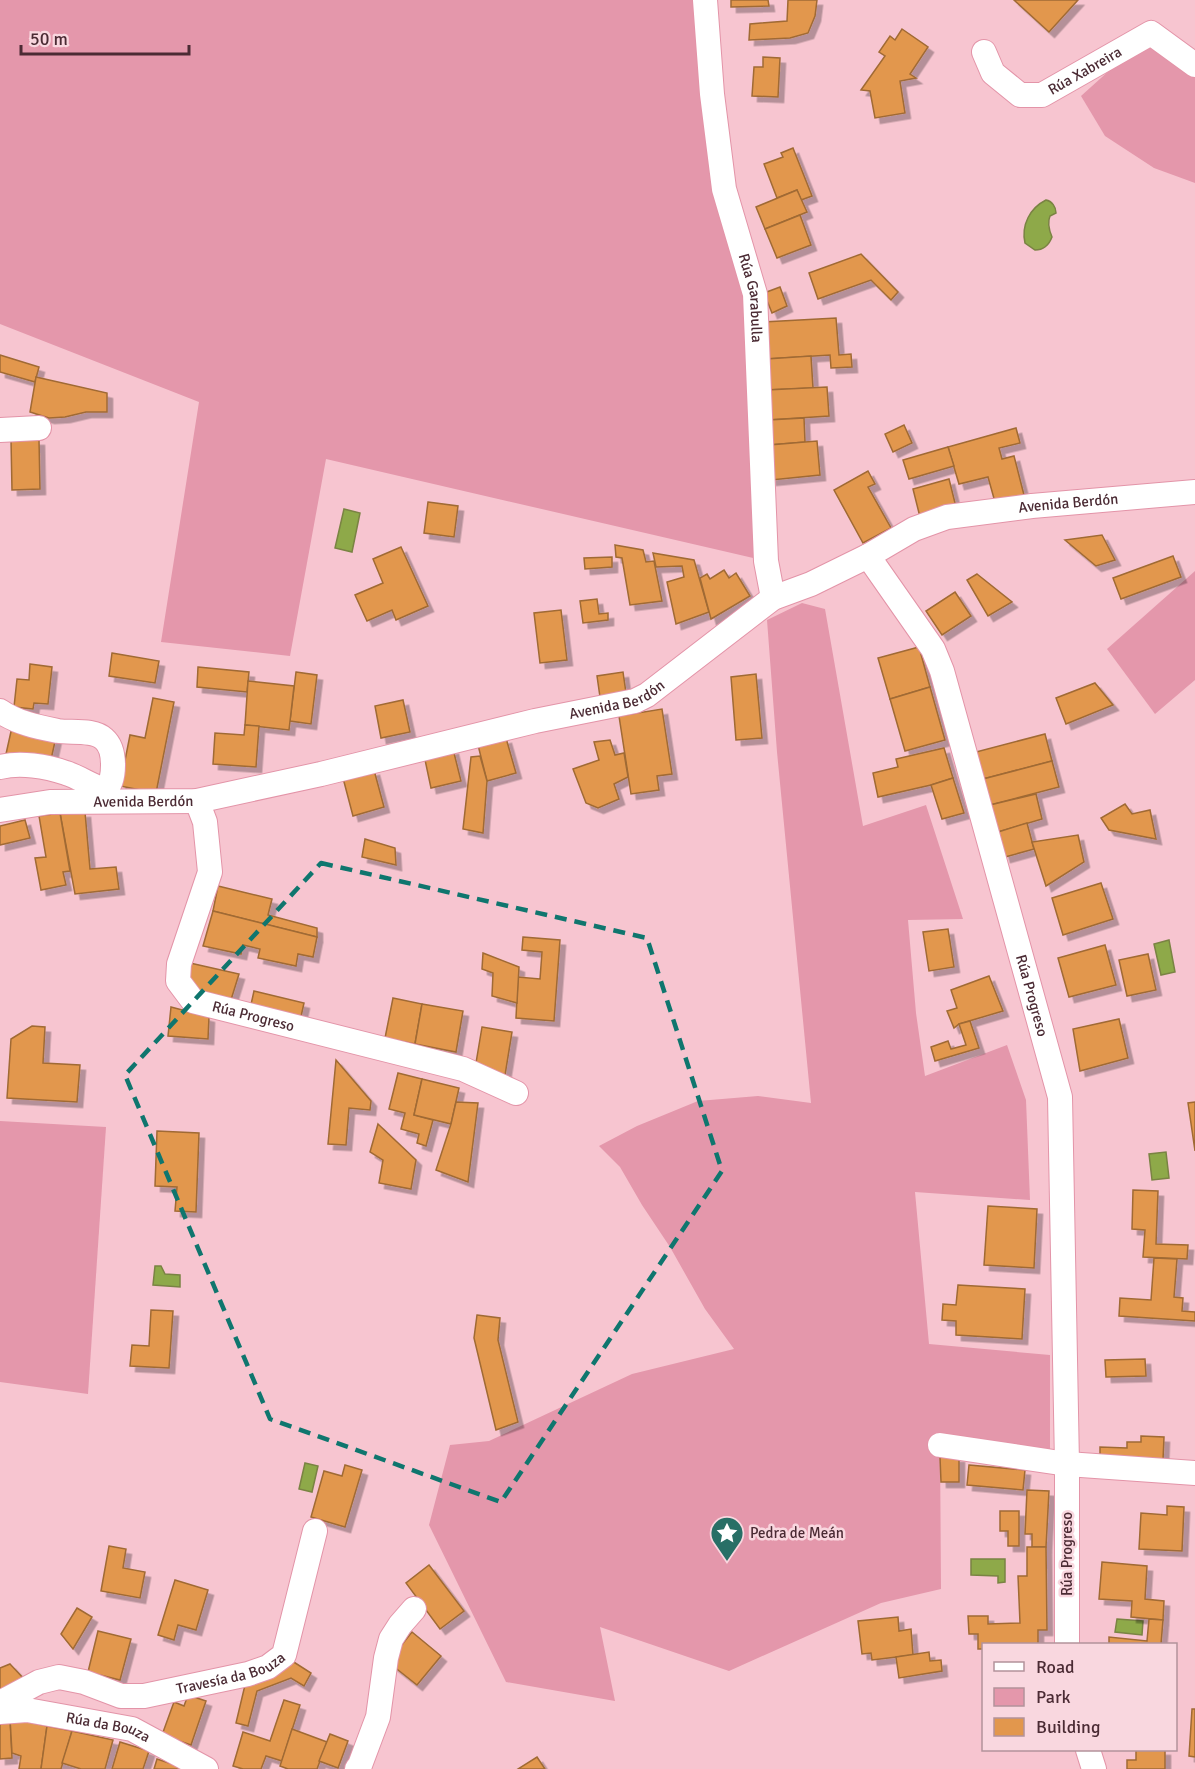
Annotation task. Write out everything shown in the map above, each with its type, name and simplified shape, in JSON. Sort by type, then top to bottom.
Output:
[{"type":"street","name":"Rúa Garabulla","points":[[705,0],[712,94],[724,189],[755,294],[766,561],[773,598]]},
{"type":"street","name":"Rúa Xabreira","points":[[984,52],[993,74],[1020,95],[1042,95],[1151,33],[1195,65]]},
{"type":"street","points":[[0,430],[39,428]]},
{"type":"street","name":"Avenida Berdón","points":[[0,810],[105,796],[197,801],[321,774],[535,721],[635,701],[647,695],[773,598],[812,584],[868,556],[914,529],[947,517],[1032,506],[1195,492]]},
{"type":"street","name":"Rúa Progreso","points":[[868,556],[933,650],[942,670],[1060,1097],[1067,1464],[1067,1643]]},
{"type":"street","points":[[0,711],[19,722],[59,731],[93,734],[104,738],[113,755],[113,771],[105,796],[67,773],[47,768],[9,765],[0,767]]},
{"type":"street","name":"Rúa Progreso","points":[[197,801],[206,822],[210,872],[179,964],[178,981],[193,1001],[463,1069],[516,1093]]},
{"type":"street","points":[[940,1445],[1067,1464],[1195,1473]]},
{"type":"street","name":"Travesía da Bouza","points":[[0,1703],[39,1682],[59,1677],[84,1682],[121,1696],[144,1696],[249,1674],[268,1667],[284,1655],[315,1531]]},
{"type":"street","points":[[357,1769],[378,1717],[386,1658],[391,1639],[414,1609]]},
{"type":"street","points":[[121,1696],[128,1706],[132,1729]]},
{"type":"street","name":"Rúa da Bouza","points":[[0,1712],[27,1710],[132,1729],[206,1769]]},
{"type":"street","points":[[1089,1751],[1094,1769]]},
{"type":"highlighted area","points":[[321,863],[647,938],[722,1171],[501,1502],[270,1419],[125,1075]]},
{"type":"green space","points":[[0,0],[705,0],[712,94],[755,294],[766,561],[326,459],[290,656],[161,642],[199,402],[0,324]]},
{"type":"green space","points":[[1151,33],[1195,65],[1195,183],[1154,168],[1105,136],[1081,96]]},
{"type":"green space","points":[[1195,571],[1195,680],[1155,714],[1107,649]]},
{"type":"green space","points":[[802,603],[825,609],[863,826],[926,805],[963,919],[908,920],[916,1013],[925,1076],[1007,1045],[1026,1100],[1030,1200],[915,1192],[929,1344],[1050,1355],[1050,1453],[940,1445],[941,1589],[881,1603],[729,1671],[600,1627],[615,1701],[506,1682],[429,1525],[450,1445],[489,1441],[632,1374],[734,1349],[705,1309],[670,1247],[620,1167],[599,1146],[637,1126],[698,1101],[758,1096],[811,1103],[777,752],[767,620]]},
{"type":"green space","points":[[0,1121],[106,1127],[88,1394],[0,1382]]},
{"type":"shaded area","points":[[1046,200],[1052,203],[1056,211],[1050,216],[1049,221],[1052,237],[1046,246],[1035,250],[1025,243],[1024,230],[1031,212]]},
{"type":"shaded area","points":[[344,509],[360,513],[352,552],[335,548]]},
{"type":"shaded area","points":[[1169,940],[1175,972],[1161,975],[1154,944]]},
{"type":"shaded area","points":[[1166,1152],[1169,1178],[1152,1180],[1149,1154]]},
{"type":"shaded area","points":[[155,1266],[161,1266],[165,1274],[180,1275],[180,1287],[153,1285]]},
{"type":"shaded area","points":[[305,1463],[318,1466],[312,1492],[299,1489]]},
{"type":"shaded area","points":[[971,1559],[1005,1559],[1005,1582],[998,1583],[998,1576],[971,1575]]},
{"type":"shaded area","points":[[1117,1619],[1143,1621],[1142,1635],[1115,1632]]},
{"type":"building","points":[[731,0],[768,0],[769,6],[731,7]]},
{"type":"building","points":[[788,0],[817,0],[815,16],[808,33],[790,38],[749,40],[750,24],[787,21]]},
{"type":"building","points":[[1014,0],[1078,0],[1049,32]]},
{"type":"building","points":[[902,29],[928,47],[910,74],[916,78],[900,81],[905,113],[875,118],[870,91],[861,90],[885,56],[879,52],[890,36],[895,40]]},
{"type":"building","points":[[763,57],[780,58],[778,97],[752,96],[754,67],[763,67]]},
{"type":"building","points":[[793,148],[812,196],[801,200],[797,190],[777,198],[764,164],[783,157],[781,153]]},
{"type":"building","points":[[797,190],[807,212],[765,229],[756,207]]},
{"type":"building","points":[[800,215],[811,245],[777,258],[765,229]]},
{"type":"building","points":[[861,254],[898,292],[891,300],[871,280],[818,299],[809,273]]},
{"type":"building","points":[[780,287],[787,306],[772,313],[764,293]]},
{"type":"building","points":[[836,318],[839,355],[851,354],[852,367],[831,368],[830,355],[766,359],[763,322]]},
{"type":"building","points":[[0,355],[39,367],[35,382],[0,372]]},
{"type":"building","points":[[811,356],[813,388],[766,390],[766,359]]},
{"type":"building","points":[[36,377],[107,393],[107,412],[86,412],[49,418],[30,412]]},
{"type":"building","points":[[827,387],[829,416],[768,420],[766,390]]},
{"type":"building","points":[[804,418],[805,442],[769,445],[768,420]]},
{"type":"building","points":[[904,425],[912,443],[893,452],[885,434]]},
{"type":"building","points":[[1016,428],[1020,443],[999,448],[1002,459],[1014,456],[1024,495],[995,502],[988,477],[959,484],[948,447]]},
{"type":"building","points":[[11,440],[39,440],[40,489],[12,490]]},
{"type":"building","points":[[817,441],[820,475],[771,480],[769,445]]},
{"type":"building","points":[[948,447],[954,466],[909,479],[903,460]]},
{"type":"building","points":[[868,471],[875,484],[868,487],[891,528],[863,543],[834,490]]},
{"type":"building","points":[[949,479],[956,507],[920,517],[913,489]]},
{"type":"building","points":[[428,502],[458,506],[454,537],[424,533]]},
{"type":"building","points":[[1102,535],[1115,560],[1096,566],[1065,540]]},
{"type":"building","points":[[615,545],[643,550],[646,562],[654,561],[662,601],[630,605],[622,558],[616,557]]},
{"type":"building","points":[[401,547],[428,606],[396,620],[392,610],[367,621],[355,595],[383,583],[373,559]]},
{"type":"building","points":[[653,553],[694,560],[709,612],[676,624],[667,582],[684,577],[682,566],[656,567]]},
{"type":"building","points":[[1173,556],[1181,577],[1121,599],[1113,578]]},
{"type":"building","points":[[612,557],[612,567],[585,569],[584,558]]},
{"type":"building","points":[[724,570],[729,578],[736,573],[750,596],[711,619],[700,578],[707,574],[710,579]]},
{"type":"building","points":[[977,574],[1012,602],[988,616],[967,580]]},
{"type":"building","points":[[955,592],[971,616],[942,635],[926,611]]},
{"type":"building","points":[[597,599],[599,614],[608,613],[608,620],[583,623],[580,601]]},
{"type":"building","points":[[561,610],[567,660],[540,663],[534,613]]},
{"type":"building","points":[[919,647],[930,687],[890,699],[878,658]]},
{"type":"building","points":[[112,653],[159,661],[155,683],[109,676]]},
{"type":"building","points":[[30,664],[52,667],[48,704],[34,703],[33,709],[14,707],[17,679],[29,680]]},
{"type":"building","points":[[198,667],[249,672],[247,692],[197,687]]},
{"type":"building","points":[[296,672],[317,675],[311,724],[290,721]]},
{"type":"building","points":[[623,672],[626,693],[600,697],[597,676]]},
{"type":"building","points":[[756,674],[762,738],[736,740],[731,677]]},
{"type":"building","points":[[248,681],[294,686],[289,730],[245,725]]},
{"type":"building","points":[[1095,683],[1113,705],[1066,724],[1056,698]]},
{"type":"building","points":[[930,687],[945,740],[905,751],[890,699]]},
{"type":"building","points":[[153,698],[174,702],[156,793],[120,786],[130,735],[145,738]]},
{"type":"building","points":[[403,700],[410,732],[381,738],[375,706]]},
{"type":"building","points":[[662,709],[672,774],[657,776],[659,790],[631,794],[619,716]]},
{"type":"building","points":[[245,725],[259,726],[256,767],[213,764],[215,733],[244,735]]},
{"type":"building","points":[[12,727],[56,737],[50,764],[6,754]]},
{"type":"building","points":[[1045,734],[1052,761],[983,779],[976,752]]},
{"type":"building","points":[[506,738],[516,773],[487,781],[478,745]]},
{"type":"building","points":[[610,740],[615,755],[624,753],[628,777],[614,784],[619,799],[598,808],[586,803],[573,769],[599,760],[594,742]]},
{"type":"building","points":[[944,748],[953,778],[878,797],[873,773],[898,767],[896,759]]},
{"type":"building","points":[[453,749],[461,781],[431,788],[424,755]]},
{"type":"building","points":[[480,756],[487,781],[483,833],[463,829],[471,757]]},
{"type":"building","points":[[1052,761],[1059,787],[990,805],[983,779]]},
{"type":"building","points":[[374,770],[384,807],[353,816],[343,778]]},
{"type":"building","points":[[953,778],[964,813],[942,819],[931,785]]},
{"type":"building","points":[[1036,794],[1042,819],[998,832],[990,805]]},
{"type":"building","points":[[1125,804],[1132,814],[1150,810],[1156,839],[1109,830],[1101,818]]},
{"type":"building","points":[[85,812],[90,869],[116,867],[119,889],[75,894],[60,813]]},
{"type":"building","points":[[60,813],[70,871],[63,872],[66,885],[41,890],[35,858],[46,857],[39,816]]},
{"type":"building","points":[[25,820],[30,838],[0,845],[0,826]]},
{"type":"building","points":[[1027,823],[1034,849],[1005,857],[998,832]]},
{"type":"building","points":[[1078,835],[1084,862],[1046,886],[1032,842]]},
{"type":"building","points":[[365,839],[395,848],[396,865],[362,857]]},
{"type":"building","points":[[1101,883],[1113,919],[1063,935],[1052,898]]},
{"type":"building","points":[[218,886],[272,899],[268,915],[317,928],[317,937],[213,911]]},
{"type":"building","points":[[213,911],[317,937],[313,957],[298,954],[296,966],[258,958],[260,949],[243,945],[241,954],[203,946]]},
{"type":"building","points":[[948,929],[954,967],[929,971],[923,932]]},
{"type":"building","points":[[523,937],[560,940],[554,1021],[516,1018],[518,977],[540,979],[542,952],[522,950]]},
{"type":"building","points":[[1105,945],[1116,985],[1069,997],[1058,958]]},
{"type":"building","points":[[483,953],[519,967],[517,1003],[492,996],[493,973],[482,969]]},
{"type":"building","points":[[1148,954],[1156,990],[1127,996],[1119,960]]},
{"type":"building","points":[[190,963],[239,974],[230,1003],[199,994],[186,977]]},
{"type":"building","points":[[989,976],[1003,1011],[959,1024],[954,1028],[947,1011],[957,1008],[951,990]]},
{"type":"building","points":[[254,991],[304,1003],[300,1021],[250,1009]]},
{"type":"building","points":[[393,998],[422,1004],[415,1044],[385,1038]]},
{"type":"building","points":[[422,1004],[463,1011],[456,1052],[415,1044]]},
{"type":"building","points":[[171,1007],[209,1017],[208,1039],[168,1036]]},
{"type":"building","points":[[1119,1019],[1128,1058],[1080,1071],[1073,1029]]},
{"type":"building","points":[[970,1021],[979,1048],[935,1061],[931,1047],[948,1041],[951,1049],[966,1045],[959,1024]]},
{"type":"building","points":[[32,1026],[45,1027],[43,1063],[80,1065],[77,1102],[7,1098],[11,1039]]},
{"type":"building","points":[[482,1027],[512,1032],[505,1075],[475,1069]]},
{"type":"building","points":[[336,1060],[371,1101],[370,1110],[349,1108],[346,1145],[328,1144]]},
{"type":"building","points":[[398,1073],[422,1079],[414,1115],[433,1120],[426,1146],[417,1143],[419,1134],[401,1129],[405,1113],[389,1109]]},
{"type":"building","points":[[422,1079],[459,1088],[451,1124],[414,1115]]},
{"type":"building","points":[[456,1102],[478,1103],[468,1182],[436,1170]]},
{"type":"building","points":[[1195,1102],[1195,1151],[1188,1103]]},
{"type":"building","points":[[378,1124],[416,1160],[411,1189],[379,1183],[383,1160],[370,1152]]},
{"type":"building","points":[[157,1131],[199,1133],[196,1212],[175,1211],[177,1187],[155,1186]]},
{"type":"building","points":[[1133,1190],[1158,1191],[1156,1244],[1188,1245],[1187,1259],[1143,1257],[1145,1230],[1132,1229]]},
{"type":"building","points":[[988,1206],[1037,1209],[1034,1268],[984,1265]]},
{"type":"building","points":[[1154,1258],[1177,1259],[1174,1297],[1183,1298],[1182,1311],[1195,1312],[1195,1321],[1119,1316],[1120,1298],[1151,1300]]},
{"type":"building","points":[[958,1285],[1025,1289],[1022,1339],[956,1335],[956,1321],[942,1320],[943,1304],[956,1305]]},
{"type":"building","points":[[151,1310],[173,1311],[169,1368],[130,1366],[132,1345],[149,1346]]},
{"type":"building","points":[[477,1315],[500,1318],[498,1340],[518,1422],[496,1430],[474,1338]]},
{"type":"building","points":[[1145,1359],[1146,1376],[1106,1377],[1105,1360]]},
{"type":"building","points":[[1141,1436],[1164,1437],[1163,1460],[1100,1456],[1100,1447],[1127,1448],[1127,1442],[1141,1442]]},
{"type":"building","points":[[940,1457],[959,1457],[959,1482],[941,1482]]},
{"type":"building","points":[[345,1465],[362,1470],[345,1527],[311,1517],[324,1471],[342,1476]]},
{"type":"building","points":[[969,1465],[1025,1470],[1023,1490],[967,1485]]},
{"type":"building","points":[[1027,1490],[1049,1491],[1046,1547],[1032,1547],[1032,1534],[1025,1534]]},
{"type":"building","points":[[1167,1506],[1184,1507],[1182,1551],[1139,1549],[1141,1513],[1167,1515]]},
{"type":"building","points":[[1000,1511],[1019,1511],[1019,1546],[1008,1546],[1008,1531],[1000,1531]]},
{"type":"building","points":[[109,1546],[126,1549],[123,1568],[145,1572],[140,1598],[101,1591]]},
{"type":"building","points":[[1027,1547],[1046,1547],[1047,1630],[1038,1630],[1038,1643],[982,1643],[982,1649],[978,1649],[978,1634],[969,1634],[968,1616],[988,1616],[988,1624],[1020,1623],[1018,1576],[1027,1576]]},
{"type":"building","points":[[1102,1562],[1147,1566],[1145,1599],[1164,1601],[1163,1620],[1131,1617],[1132,1601],[1099,1599]]},
{"type":"building","points":[[429,1565],[464,1611],[440,1629],[406,1583]]},
{"type":"building","points":[[175,1580],[208,1590],[196,1630],[178,1625],[174,1640],[158,1635]]},
{"type":"building","points":[[77,1608],[92,1617],[73,1649],[61,1634]]},
{"type":"building","points":[[898,1617],[899,1631],[911,1629],[913,1655],[872,1660],[871,1653],[862,1654],[858,1621]]},
{"type":"building","points":[[1149,1619],[1163,1620],[1161,1643],[1109,1643],[1109,1637],[1147,1641]]},
{"type":"building","points":[[98,1631],[131,1639],[120,1680],[88,1672]]},
{"type":"building","points":[[412,1632],[441,1656],[417,1685],[388,1662]]},
{"type":"building","points":[[929,1652],[930,1661],[941,1660],[942,1671],[899,1678],[896,1657]]},
{"type":"building","points":[[289,1659],[311,1673],[304,1686],[291,1678],[257,1691],[248,1726],[236,1723],[245,1685]]},
{"type":"building","points":[[10,1664],[25,1680],[0,1691],[0,1668]]},
{"type":"building","points":[[188,1695],[206,1701],[191,1745],[162,1735],[174,1702],[184,1706]]},
{"type":"building","points":[[284,1700],[300,1705],[282,1761],[266,1756],[261,1769],[243,1769],[233,1766],[243,1732],[270,1741]]},
{"type":"building","points":[[1192,1709],[1195,1709],[1195,1757],[1189,1756]]},
{"type":"building","points":[[10,1718],[12,1758],[0,1759],[0,1720]]},
{"type":"building","points":[[10,1718],[47,1726],[41,1769],[19,1769],[21,1756],[12,1753]]},
{"type":"building","points":[[47,1726],[72,1731],[61,1769],[41,1769]]},
{"type":"building","points":[[292,1729],[327,1742],[317,1769],[288,1769],[280,1766]]},
{"type":"building","points":[[72,1731],[113,1740],[105,1769],[81,1769],[62,1763]]},
{"type":"building","points":[[330,1734],[348,1741],[338,1768],[319,1761]]},
{"type":"building","points":[[120,1742],[149,1751],[143,1769],[112,1769]]},
{"type":"building","points":[[1136,1751],[1165,1751],[1165,1769],[1127,1769],[1127,1760],[1136,1760]]},
{"type":"building","points":[[537,1757],[545,1769],[518,1769]]},
{"type":"building","points":[[157,1759],[187,1769],[154,1769]]},
{"type":"place","name":"Pedra de Meán","points":[[727,1562]]}]
